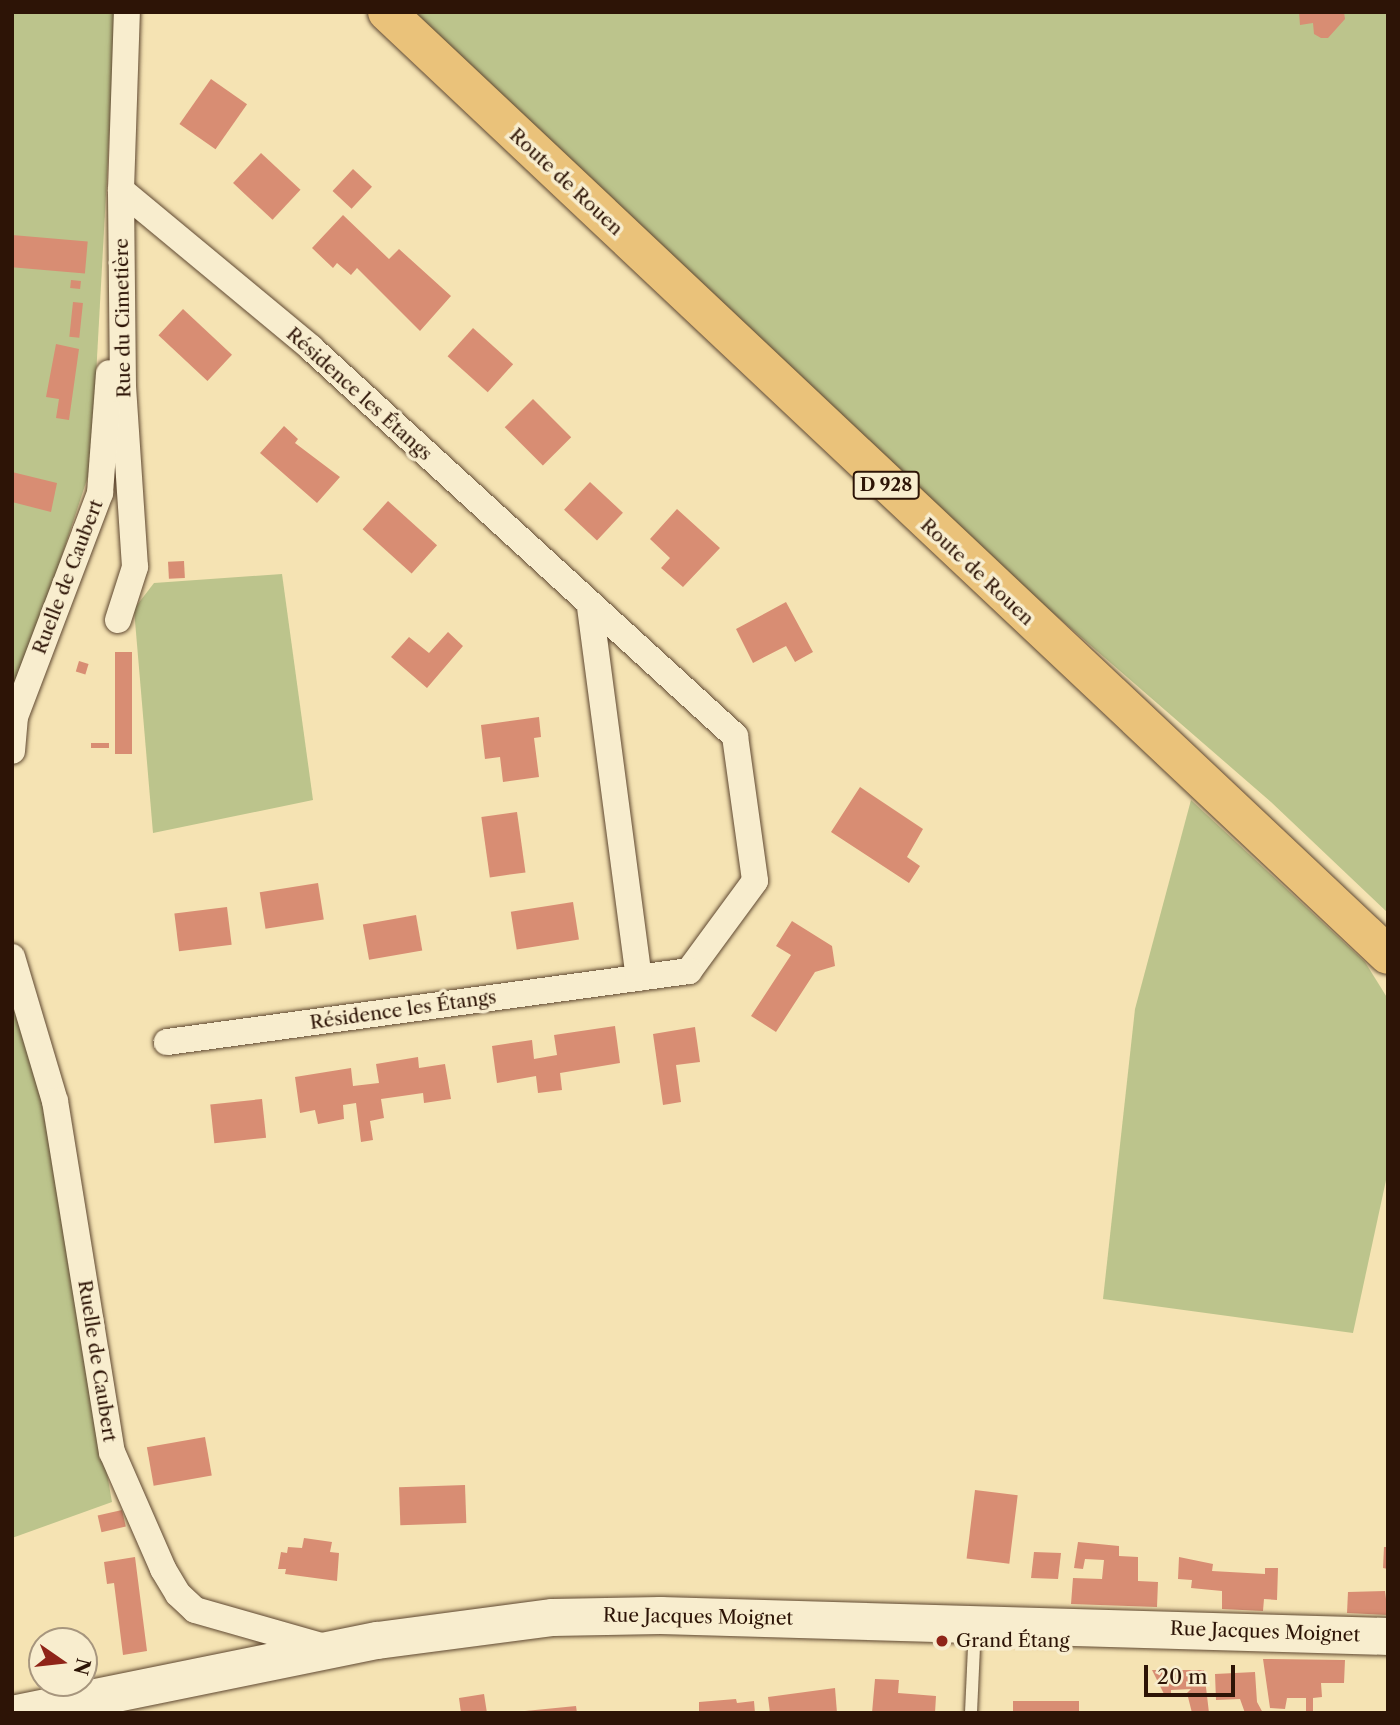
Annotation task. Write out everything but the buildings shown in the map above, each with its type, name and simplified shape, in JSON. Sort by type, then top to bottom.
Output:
[{"type":"main road","name":"Route de Rouen","points":[[387,12],[1388,955]]},
{"type":"main road","name":"Rue Jacques Moignet","points":[[18,1713],[330,1648],[436,1630],[587,1615],[1388,1636]]},
{"type":"street","name":"Rue du Cimetière","points":[[118,620],[135,567],[123,386],[121,190],[127,12]]},
{"type":"street","name":"Résidence les Étangs","points":[[121,190],[311,348],[590,607],[735,736],[755,881],[689,971],[167,1042]]},
{"type":"street","name":"Ruelle de Caubert","points":[[12,751],[15,717],[100,493],[121,190]]},
{"type":"street","points":[[590,607],[639,978]]},
{"type":"street","name":"Ruelle de Caubert","points":[[12,957],[55,1101],[112,1452],[163,1569],[178,1594],[195,1610],[330,1648]]},
{"type":"lane","points":[[971,1713],[975,1626]]},
{"type":"green space","points":[[12,12],[116,12],[91,467],[12,708]]},
{"type":"green space","points":[[407,12],[1388,12],[1388,913],[1271,802],[841,429]]},
{"type":"green space","points":[[282,574],[313,800],[153,833],[134,609],[154,583]]},
{"type":"green space","points":[[1191,800],[1365,962],[1388,999],[1388,1171],[1353,1333],[1103,1299],[1135,1009]]},
{"type":"green space","points":[[12,931],[112,1502],[12,1538]]},
{"type":"place","name":"Grand Étang","points":[[942,1641]]}]
